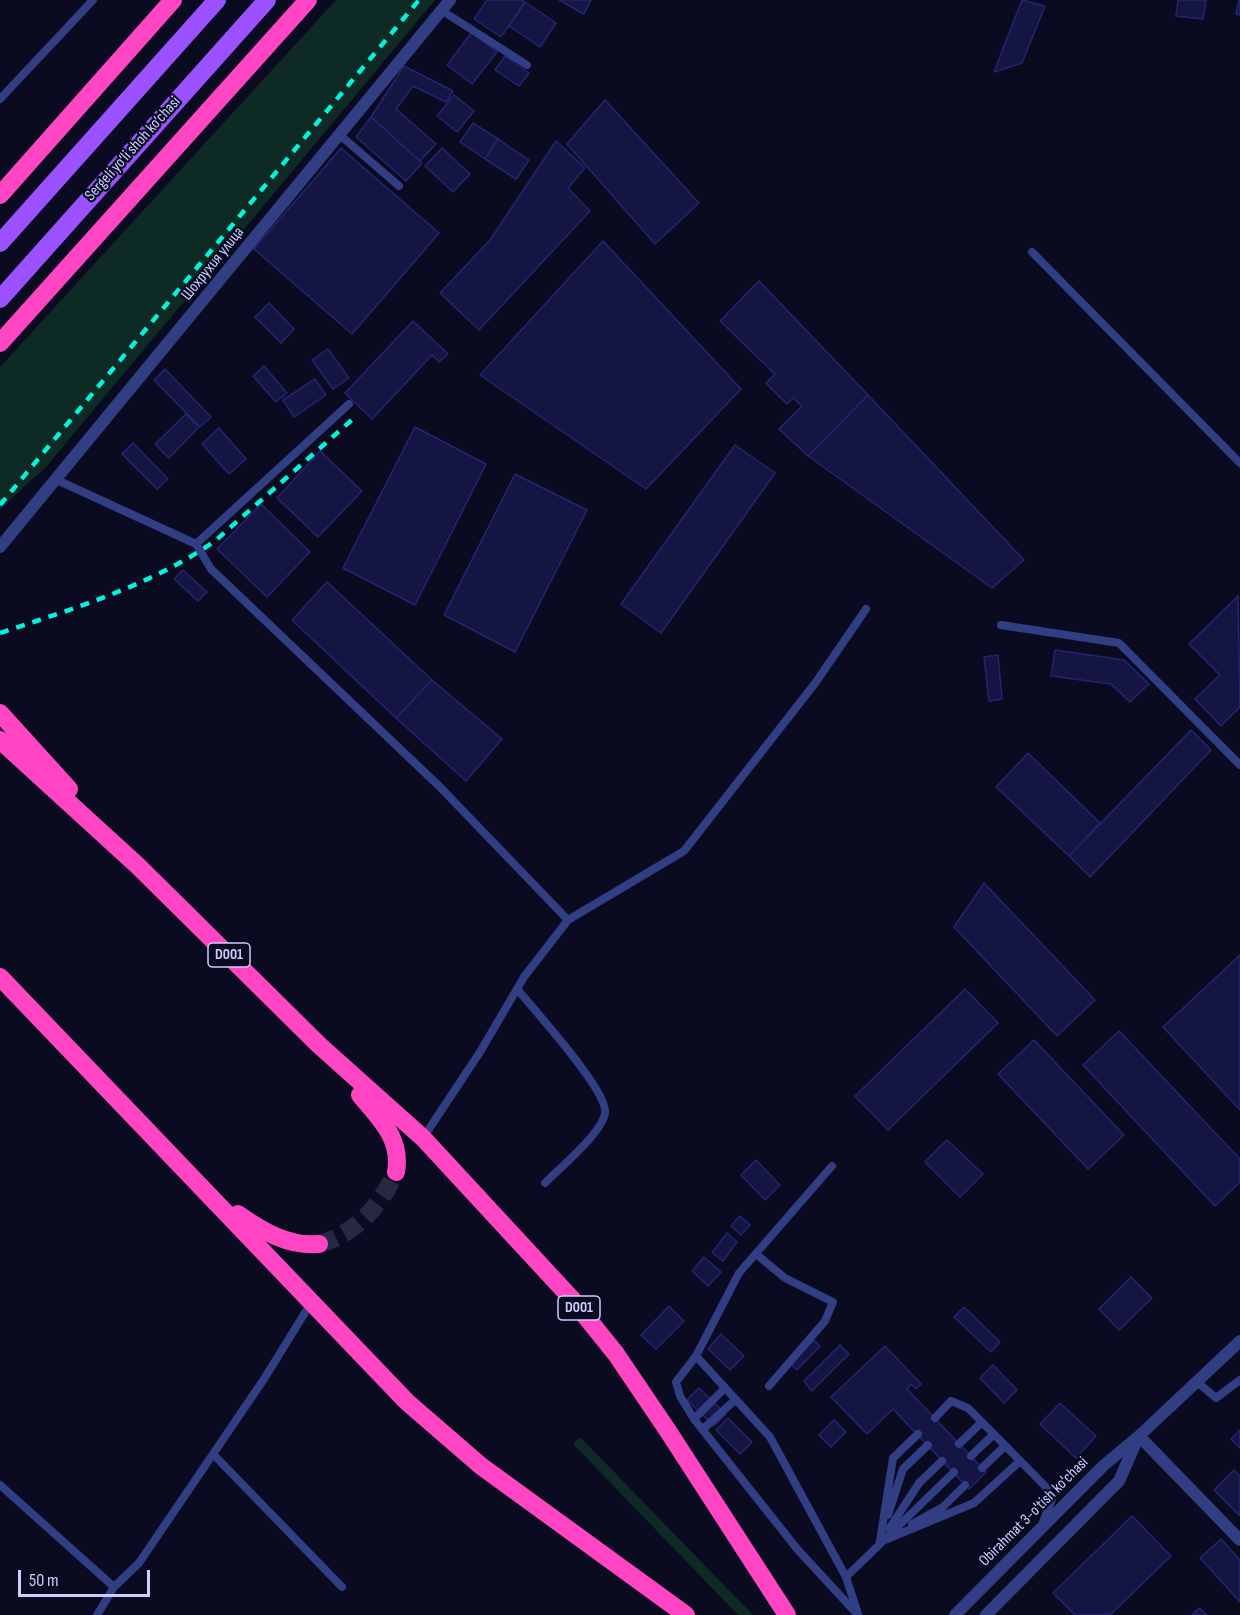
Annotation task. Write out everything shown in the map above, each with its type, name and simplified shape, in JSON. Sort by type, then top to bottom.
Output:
[{"type":"highway","points":[[0,195],[173,0]]},
{"type":"highway","points":[[1,342],[308,0]]},
{"type":"highway","points":[[0,713],[138,866]]},
{"type":"highway","name":"D001","points":[[0,740],[138,866],[319,1045],[423,1138],[571,1298],[616,1354],[787,1615]]},
{"type":"highway","points":[[0,977],[91,1069],[407,1402],[458,1448],[686,1615]]},
{"type":"highway","points":[[0,987],[91,1069]]},
{"type":"highway","points":[[319,1045],[388,1129],[396,1146],[396,1172]]},
{"type":"highway","points":[[207,1192],[255,1226],[271,1234],[302,1244],[319,1244]]},
{"type":"main road","points":[[0,243],[217,0]]},
{"type":"main road","name":"Sergeli yo‘li shoh ko‘chasi","points":[[0,299],[267,0]]},
{"type":"street","name":"Шохрухия улица","points":[[0,548],[340,136],[371,93],[445,5]]},
{"type":"street","name":"Obirahmat 3-o'tish ko'chasi","points":[[955,1615],[1103,1466],[1139,1436],[1240,1341]]},
{"type":"street","name":"Obirahmat 3-o'tish ko'chasi","points":[[986,1615],[1119,1481],[1139,1436]]},
{"type":"street","points":[[1139,1436],[1240,1540]]},
{"type":"lane","points":[[0,99],[93,0]]},
{"type":"lane","points":[[445,5],[527,65]]},
{"type":"lane","points":[[340,136],[399,186]]},
{"type":"lane","points":[[1032,252],[1240,463]]},
{"type":"lane","points":[[196,544],[349,404]]},
{"type":"lane","points":[[57,480],[196,544],[211,569],[440,787],[568,920]]},
{"type":"lane","points":[[423,1138],[518,990],[568,920],[684,851],[816,682],[866,609]]},
{"type":"lane","points":[[1001,626],[1119,643],[1240,765]]},
{"type":"lane","points":[[518,990],[586,1074],[601,1096],[606,1112],[600,1126],[545,1183]]},
{"type":"lane","points":[[832,1166],[739,1274],[696,1356],[676,1382],[680,1396],[694,1419],[798,1550],[858,1615]]},
{"type":"lane","points":[[756,1254],[785,1278],[833,1302],[825,1321],[769,1386]]},
{"type":"lane","points":[[97,1615],[114,1587],[140,1563],[311,1303]]},
{"type":"lane","points":[[696,1356],[770,1437],[846,1577],[858,1615]]},
{"type":"lane","points":[[1196,1381],[1216,1398],[1240,1380]]},
{"type":"lane","points":[[694,1419],[725,1388]]},
{"type":"lane","points":[[703,1429],[735,1400]]},
{"type":"lane","points":[[934,1418],[951,1401],[968,1408],[1045,1486],[1052,1499],[1049,1511],[1040,1528]]},
{"type":"lane","points":[[959,1444],[982,1422]]},
{"type":"lane","points":[[880,1542],[893,1458],[918,1434]]},
{"type":"lane","points":[[971,1456],[994,1434]]},
{"type":"lane","points":[[880,1542],[903,1469],[928,1445]]},
{"type":"lane","points":[[982,1468],[1005,1446]]},
{"type":"lane","points":[[213,1454],[342,1587]]},
{"type":"lane","points":[[880,1542],[919,1483],[942,1461]]},
{"type":"lane","points":[[880,1542],[974,1503],[1020,1461]]},
{"type":"lane","points":[[846,1577],[954,1472]]},
{"type":"lane","points":[[0,1485],[114,1587]]},
{"type":"lane","points":[[880,1542],[943,1506],[965,1485]]},
{"type":"green space","points":[[336,0],[435,0],[46,467],[0,509],[0,367]]},
{"type":"green space","points":[[579,1438],[753,1615],[738,1615],[575,1446],[574,1442]]},
{"type":"building","points":[[487,0],[525,2],[501,37],[474,19]]},
{"type":"building","points":[[559,0],[591,0],[584,14]]},
{"type":"building","points":[[1022,0],[1045,6],[1022,63],[994,72]]},
{"type":"building","points":[[1178,0],[1206,0],[1203,19],[1176,16]]},
{"type":"building","points":[[1240,0],[1240,15],[1236,14]]},
{"type":"building","points":[[525,2],[556,23],[540,47],[509,26]]},
{"type":"building","points":[[472,32],[497,52],[472,84],[447,65]]},
{"type":"building","points":[[505,56],[529,73],[519,86],[495,70]]},
{"type":"building","points":[[404,66],[453,91],[446,102],[413,86],[396,109],[436,144],[420,161],[371,117]]},
{"type":"building","points":[[454,95],[474,111],[457,132],[437,116]]},
{"type":"building","points":[[605,100],[699,203],[655,244],[567,144]]},
{"type":"building","points":[[371,117],[422,163],[406,181],[356,137]]},
{"type":"building","points":[[473,123],[498,139],[485,159],[460,142]]},
{"type":"building","points":[[498,139],[529,160],[516,179],[485,159]]},
{"type":"building","points":[[556,141],[585,168],[568,188],[590,211],[479,330],[440,293],[490,240]]},
{"type":"building","points":[[341,148],[439,233],[352,334],[254,249]]},
{"type":"building","points":[[442,148],[470,174],[453,192],[425,166]]},
{"type":"building","points":[[603,241],[741,389],[646,489],[480,375]]},
{"type":"building","points":[[759,281],[868,395],[808,456],[779,429],[802,406],[793,398],[787,404],[766,383],[775,374],[720,321]]},
{"type":"building","points":[[269,303],[294,329],[281,343],[255,317]]},
{"type":"building","points":[[413,321],[448,354],[439,362],[432,355],[372,419],[345,393]]},
{"type":"building","points":[[328,349],[349,378],[333,389],[312,360]]},
{"type":"building","points":[[264,366],[287,393],[276,402],[253,376]]},
{"type":"building","points":[[165,369],[211,417],[200,427],[154,380]]},
{"type":"building","points":[[315,379],[326,395],[294,417],[283,400]]},
{"type":"building","points":[[868,395],[1024,560],[992,588],[808,456]]},
{"type":"building","points":[[186,414],[199,427],[169,458],[155,444]]},
{"type":"building","points":[[415,427],[486,464],[415,605],[343,568]]},
{"type":"building","points":[[219,428],[246,459],[229,474],[202,444]]},
{"type":"building","points":[[133,443],[168,479],[157,489],[122,454]]},
{"type":"building","points":[[735,445],[775,473],[661,633],[621,604]]},
{"type":"building","points":[[320,451],[362,491],[318,537],[277,498]]},
{"type":"building","points":[[515,474],[587,510],[515,652],[444,615]]},
{"type":"building","points":[[261,504],[310,552],[267,597],[217,549]]},
{"type":"building","points":[[183,570],[207,592],[198,601],[174,579]]},
{"type":"building","points":[[327,582],[432,680],[396,718],[292,620]]},
{"type":"building","points":[[1238,596],[1240,707],[1221,726],[1195,699],[1220,675],[1189,644]]},
{"type":"building","points":[[1055,650],[1124,660],[1149,684],[1130,702],[1111,684],[1051,676]]},
{"type":"building","points":[[998,655],[1002,699],[989,701],[984,657]]},
{"type":"building","points":[[432,680],[502,739],[466,781],[396,718]]},
{"type":"building","points":[[1191,730],[1211,750],[1090,877],[1069,856]]},
{"type":"building","points":[[1028,753],[1100,823],[1069,856],[996,787]]},
{"type":"building","points":[[984,883],[1095,1000],[1057,1036],[954,927]]},
{"type":"building","points":[[1240,955],[1240,1110],[1163,1027]]},
{"type":"building","points":[[965,989],[998,1023],[888,1130],[855,1096]]},
{"type":"building","points":[[1119,1031],[1240,1159],[1240,1182],[1215,1206],[1083,1065]]},
{"type":"building","points":[[1034,1040],[1124,1135],[1088,1169],[998,1074]]},
{"type":"building","points":[[947,1140],[983,1174],[960,1197],[925,1162]]},
{"type":"building","points":[[756,1160],[780,1185],[765,1200],[741,1175]]},
{"type":"building","points":[[740,1216],[750,1225],[741,1235],[731,1226]]},
{"type":"building","points":[[727,1233],[737,1242],[723,1261],[712,1253]]},
{"type":"building","points":[[704,1257],[721,1272],[708,1286],[692,1271]]},
{"type":"building","points":[[1131,1277],[1152,1298],[1119,1330],[1099,1309]]},
{"type":"building","points":[[669,1306],[684,1321],[656,1349],[641,1335]]},
{"type":"building","points":[[964,1307],[1000,1342],[991,1352],[954,1317]]},
{"type":"building","points":[[721,1334],[744,1356],[730,1370],[708,1349]]},
{"type":"building","points":[[814,1340],[820,1346],[797,1370],[791,1364]]},
{"type":"building","points":[[840,1345],[849,1354],[812,1391],[804,1381]]},
{"type":"building","points":[[885,1346],[921,1384],[916,1389],[911,1384],[907,1389],[986,1472],[969,1489],[893,1409],[867,1434],[831,1397]]},
{"type":"building","points":[[993,1365],[1017,1390],[1004,1403],[980,1378]]},
{"type":"building","points":[[699,1388],[726,1414],[714,1426],[687,1400]]},
{"type":"building","points":[[1060,1403],[1096,1436],[1076,1458],[1040,1424]]},
{"type":"building","points":[[728,1418],[752,1442],[740,1454],[716,1430]]},
{"type":"building","points":[[834,1420],[846,1432],[831,1447],[819,1435]]},
{"type":"building","points":[[1240,1430],[1240,1448],[1231,1439]]},
{"type":"building","points":[[1234,1470],[1240,1476],[1240,1516],[1214,1490]]},
{"type":"building","points":[[1132,1516],[1171,1556],[1110,1615],[1075,1615],[1053,1593]]},
{"type":"building","points":[[1221,1539],[1240,1560],[1240,1602],[1200,1558]]},
{"type":"building","points":[[1199,1608],[1207,1615],[1192,1615]]},
{"type":"tunnel","points":[[319,1244],[344,1233],[365,1217],[382,1196],[396,1172]]},
{"type":"railway","points":[[0,505],[419,0]]},
{"type":"railway","points":[[0,633],[111,594],[165,571],[190,557],[215,541],[354,418]]}]
